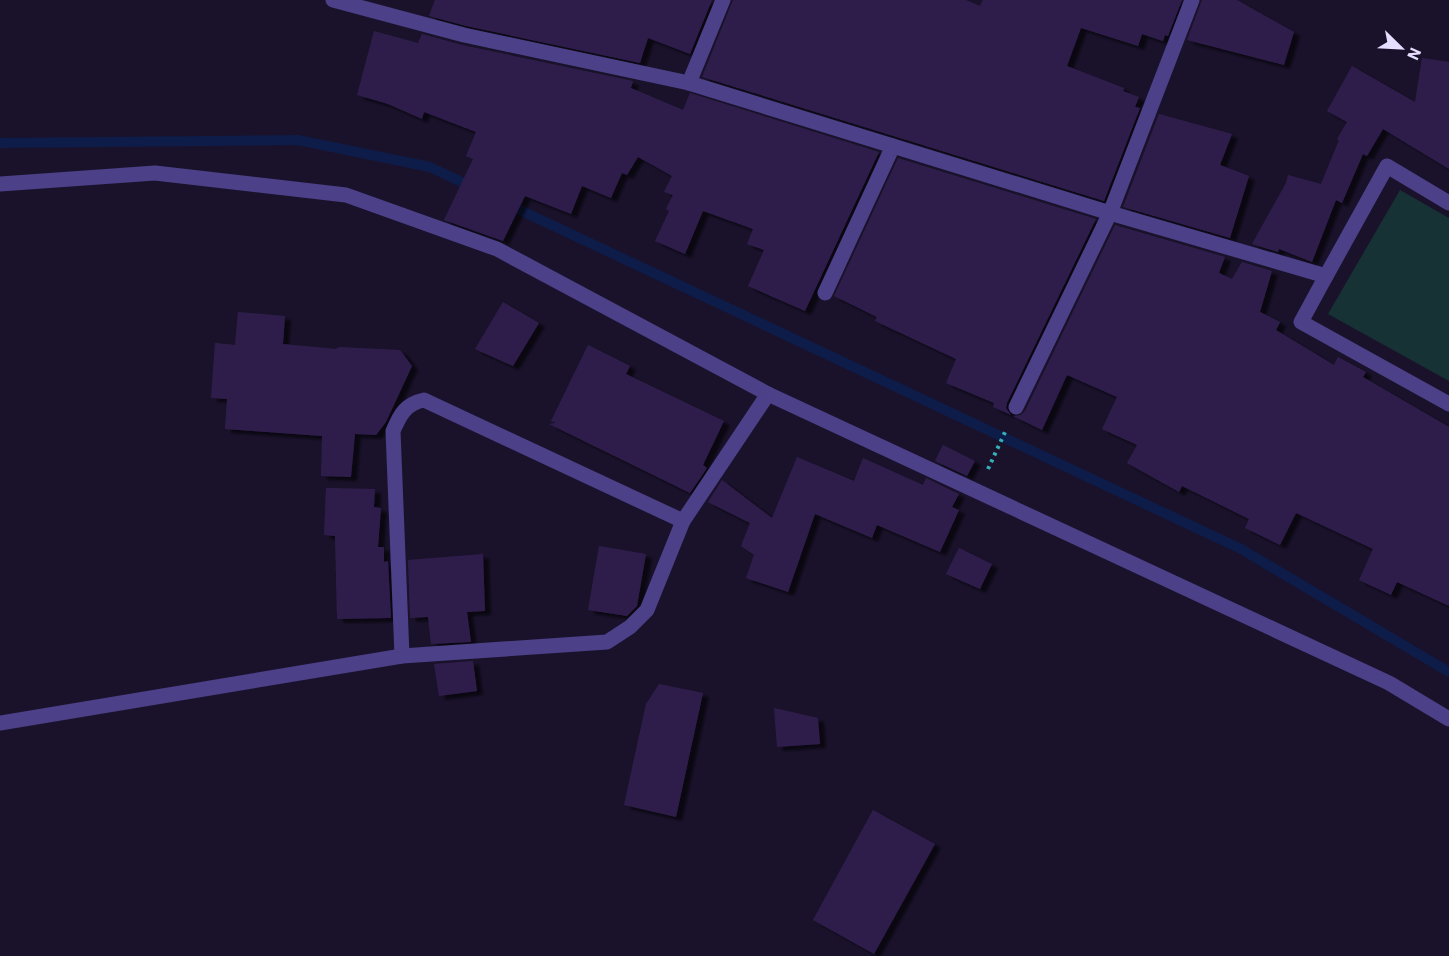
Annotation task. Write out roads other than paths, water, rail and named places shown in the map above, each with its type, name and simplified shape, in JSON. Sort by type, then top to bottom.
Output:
[{"type":"street","points":[[333,0],[464,35],[688,83],[1110,213],[1326,276]]},
{"type":"street","points":[[688,83],[723,0]]},
{"type":"street","points":[[1016,407],[1110,213],[1192,0]]},
{"type":"street","points":[[825,293],[893,146]]},
{"type":"street","points":[[1449,203],[1387,166],[1301,322],[1449,404]]},
{"type":"street","points":[[0,184],[155,174],[346,195],[497,249],[768,394],[1389,683],[1449,719]]},
{"type":"street","points":[[0,723],[402,656],[607,642],[630,627],[647,610],[683,521],[768,394]]},
{"type":"street","points":[[402,656],[393,431],[401,412],[414,402],[424,400],[683,521]]},
{"type":"waterway","points":[[0,143],[298,140],[430,167],[474,188]]},
{"type":"waterway","points":[[507,204],[1241,549],[1449,672]]}]
